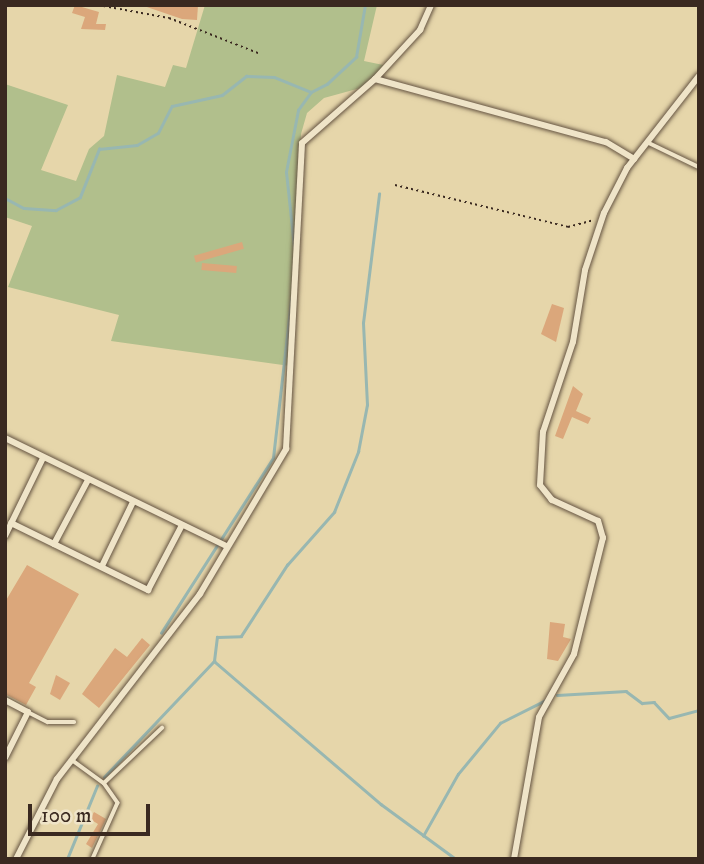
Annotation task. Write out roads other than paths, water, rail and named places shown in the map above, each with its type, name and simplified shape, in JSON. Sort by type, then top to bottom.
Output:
[{"type":"street","points":[[16,859],[70,758],[200,594],[225,546],[286,450],[299,152],[375,79],[420,30],[431,5]]},
{"type":"street","points":[[514,859],[540,717],[574,654],[600,559],[598,521],[552,500],[540,485],[537,464],[599,227],[634,159],[699,76]]},
{"type":"street","points":[[375,79],[606,142],[634,159]]},
{"type":"street","points":[[5,438],[225,546]]},
{"type":"street","points":[[5,536],[43,458]]},
{"type":"street","points":[[54,544],[88,480]]},
{"type":"street","points":[[102,566],[133,502]]},
{"type":"street","points":[[12,523],[148,590],[182,525]]},
{"type":"street","points":[[5,700],[29,712],[5,758]]},
{"type":"lane","points":[[647,142],[699,167]]},
{"type":"lane","points":[[29,712],[48,722],[74,722]]},
{"type":"lane","points":[[104,783],[162,727]]},
{"type":"lane","points":[[70,758],[104,783],[118,803],[93,859]]},
{"type":"waterway","points":[[5,198],[24,208],[56,210],[80,197],[99,149],[137,145],[158,133],[172,106],[222,95],[246,76],[274,77],[311,92],[327,84],[356,57],[365,5]]},
{"type":"waterway","points":[[294,247],[286,172],[298,110],[311,92]]},
{"type":"waterway","points":[[104,777],[214,661],[217,637],[241,636],[287,565],[334,512],[358,452],[367,405],[363,323],[379,194]]},
{"type":"waterway","points":[[161,633],[273,458],[291,299]]},
{"type":"waterway","points":[[214,661],[381,804],[456,859]]},
{"type":"waterway","points":[[557,695],[626,691],[642,703],[654,702],[669,718],[699,710]]},
{"type":"waterway","points":[[423,836],[458,774],[500,723],[546,700]]},
{"type":"waterway","points":[[67,859],[97,786]]}]
